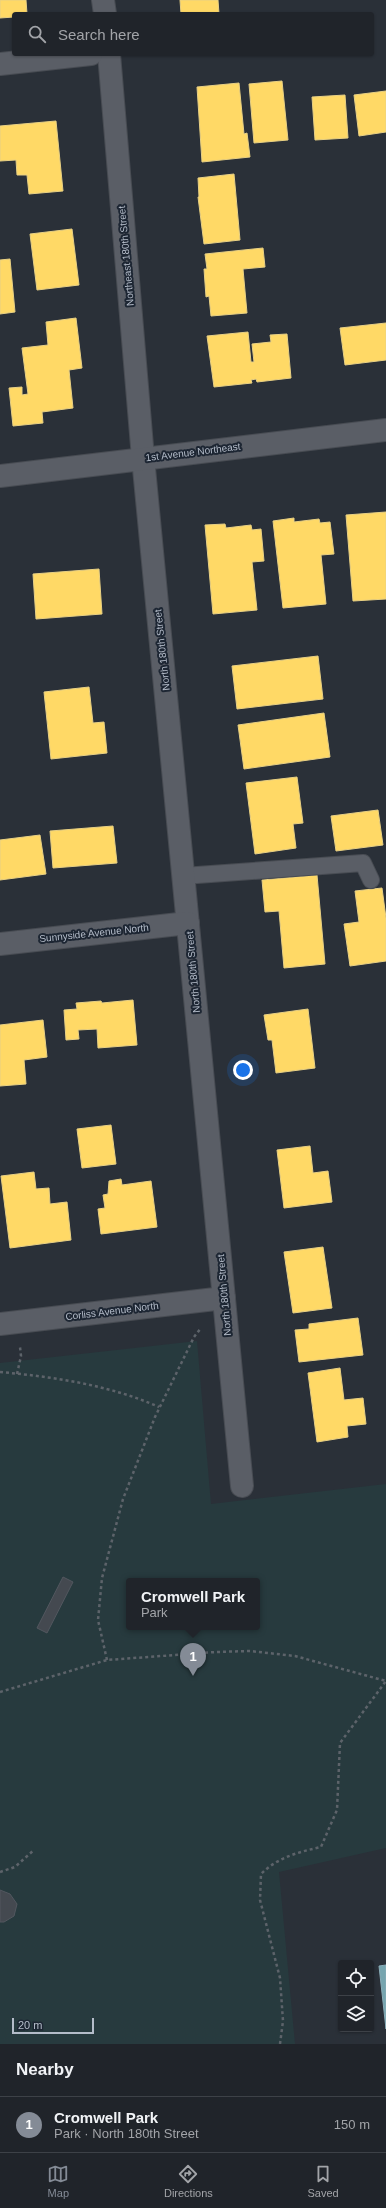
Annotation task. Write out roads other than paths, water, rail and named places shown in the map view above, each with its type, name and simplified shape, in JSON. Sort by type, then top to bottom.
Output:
[{"type":"street","points":[[103,0],[104,12]]},
{"type":"street","points":[[0,64],[73,56]]},
{"type":"street","name":"Northeast 180th Street","points":[[109,56],[143,458]]},
{"type":"street","name":"1st Avenue Northeast","points":[[0,476],[386,430]]},
{"type":"street","name":"North 180th Street","points":[[143,458],[242,1486]]},
{"type":"street","name":"Sunnyside Avenue North","points":[[0,944],[188,923]]},
{"type":"street","name":"Corliss Avenue North","points":[[0,1324],[224,1298]]},
{"type":"lane","points":[[183,876],[363,863],[371,880]]},
{"type":"place","name":"Cromwell Park","points":[[193,1676]]}]
